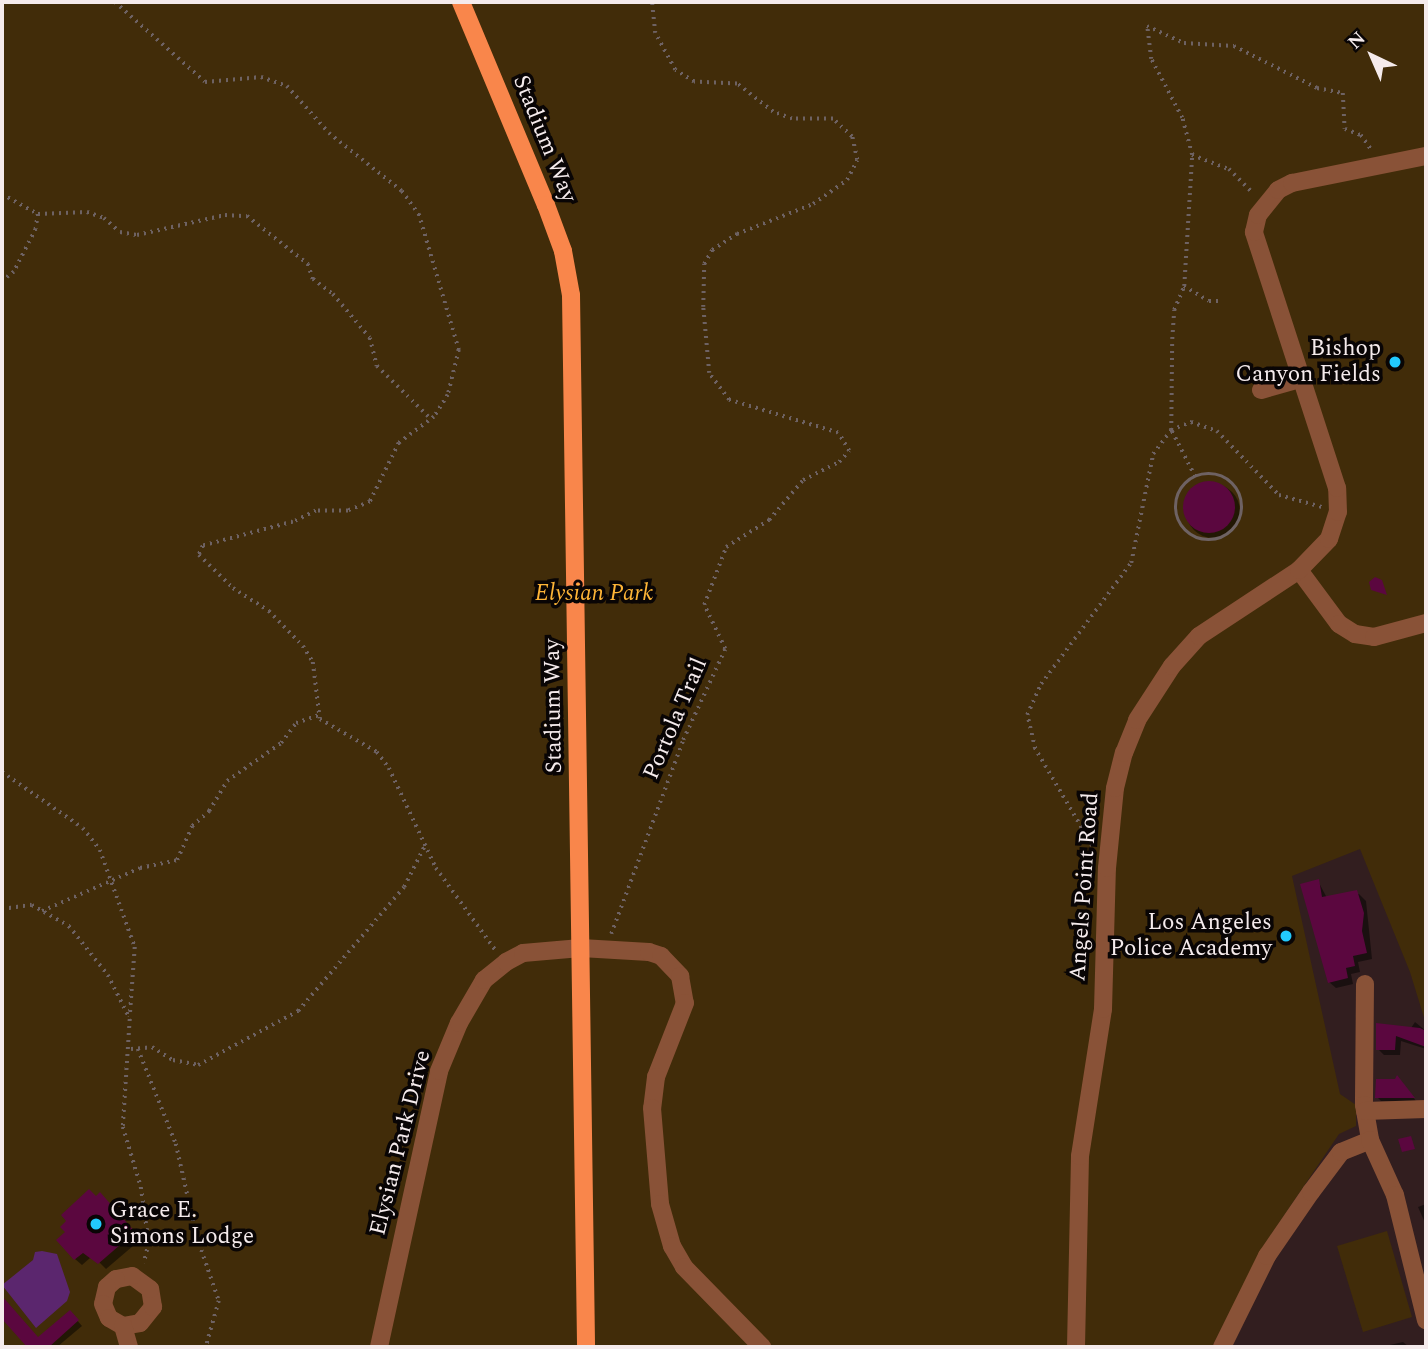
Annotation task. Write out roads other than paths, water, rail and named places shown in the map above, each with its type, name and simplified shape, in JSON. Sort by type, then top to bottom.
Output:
[{"type":"main road","name":"Stadium Way","points":[[461,2],[546,205],[563,251],[571,295],[586,1347]]},
{"type":"street","name":"Angels Point Road","points":[[1076,1347],[1080,1156],[1103,1009],[1107,868],[1115,788],[1124,753],[1137,720],[1172,666],[1199,636],[1299,570],[1329,539],[1338,512],[1338,488],[1299,379],[1254,232],[1264,206],[1292,183],[1380,163],[1426,156]]},
{"type":"street","points":[[1261,390],[1299,379]]},
{"type":"street","points":[[1299,570],[1339,624],[1355,634],[1374,636],[1426,622]]},
{"type":"street","points":[[581,948],[662,956],[680,976],[685,1003],[656,1077],[652,1108],[660,1203],[672,1246],[684,1268],[762,1347]]},
{"type":"street","name":"Elysian Park Drive","points":[[379,1347],[439,1071],[459,1023],[484,980],[506,962],[523,953],[581,948]]},
{"type":"street","points":[[1365,984],[1365,1111],[1370,1140],[1395,1195],[1426,1320]]},
{"type":"street","points":[[1365,1111],[1426,1109]]},
{"type":"street","points":[[1222,1347],[1267,1256],[1311,1192],[1341,1152],[1370,1140]]},
{"type":"street","points":[[122,1326],[140,1323],[153,1307],[150,1289],[140,1279],[116,1279],[104,1295],[104,1310],[122,1326],[129,1347]]},
{"type":"place","name":"Bishop Canyon Fields","points":[[1395,362]]},
{"type":"place","name":"Los Angeles Police Academy","points":[[1286,936]]},
{"type":"place","name":"Grace E. Simons Lodge","points":[[96,1224]]},
{"type":"park label","name":"Elysian Park","points":[[594,594]]}]
